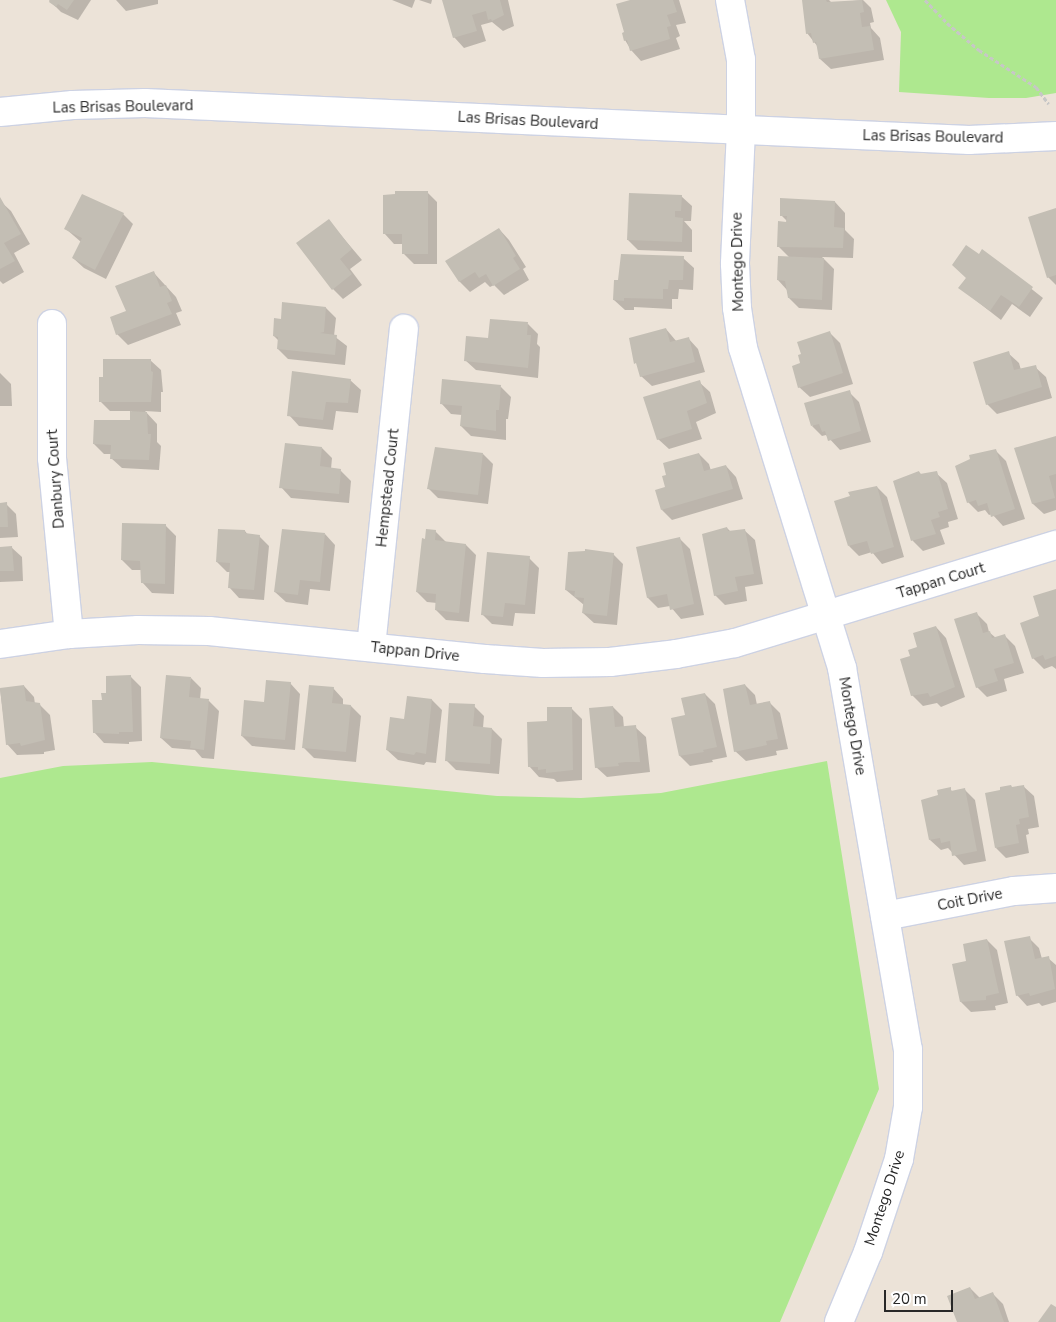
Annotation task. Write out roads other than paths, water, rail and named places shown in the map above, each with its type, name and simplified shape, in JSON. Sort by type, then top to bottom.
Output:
[{"type":"street","name":"Montego Drive","points":[[730,0],[741,60],[741,130],[735,264],[737,308],[744,348],[842,668],[908,1050],[908,1107],[899,1159],[868,1252],[839,1322]]},
{"type":"street","name":"Las Brisas Boulevard","points":[[0,112],[73,105],[145,103],[968,140],[1056,136]]},
{"type":"street","name":"Danbury Court","points":[[52,324],[52,458],[69,634]]},
{"type":"street","name":"Hempstead Court","points":[[371,647],[404,329]]},
{"type":"street","name":"Tappan Court","points":[[826,616],[1056,545]]},
{"type":"street","name":"Tappan Drive","points":[[0,644],[69,634],[138,630],[209,631],[544,663],[610,662],[676,654],[735,642],[826,616]]},
{"type":"street","name":"Coit Drive","points":[[885,916],[1014,891],[1056,888]]}]
